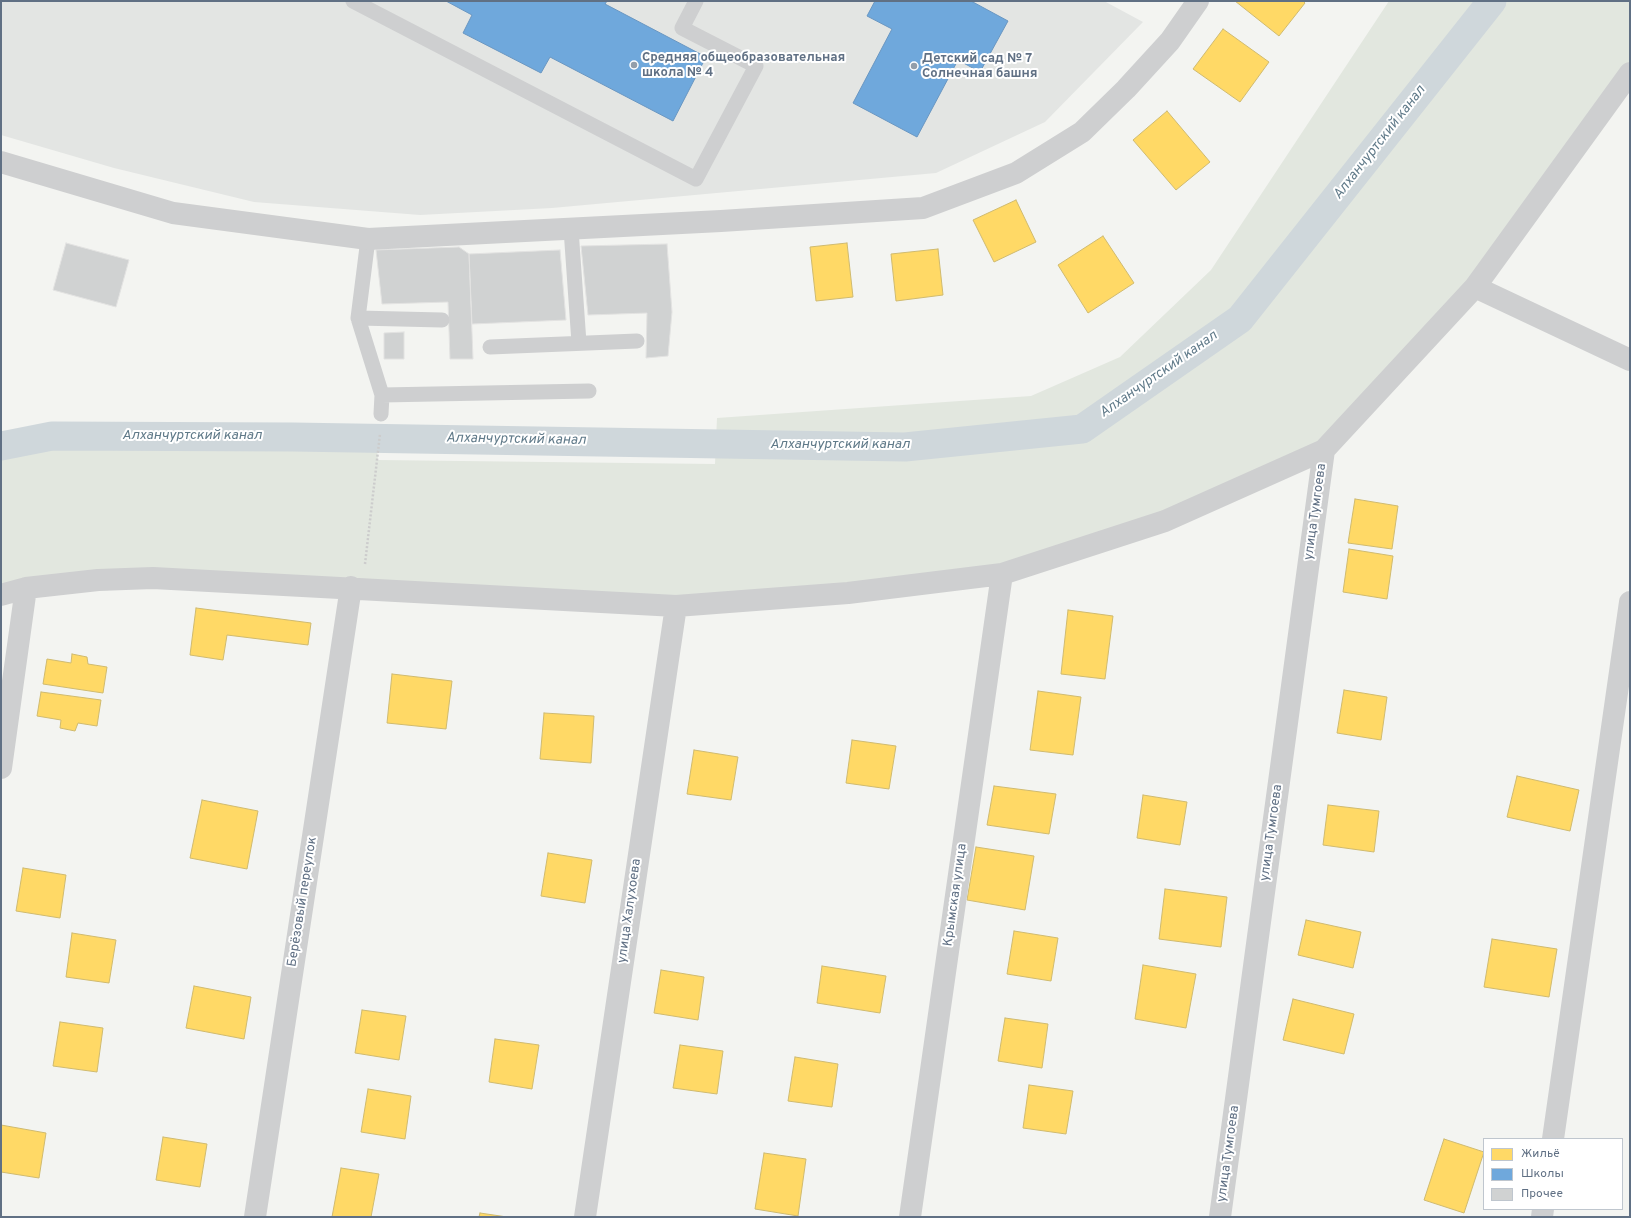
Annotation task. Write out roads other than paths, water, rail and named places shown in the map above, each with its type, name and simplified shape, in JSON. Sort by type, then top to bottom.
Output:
[{"type":"street","points":[[1,162],[173,213],[368,239],[721,221],[924,208],[1016,173],[1082,132],[1126,89],[1170,41],[1192,3]]},
{"type":"street","points":[[1,595],[26,588],[98,580],[153,578],[676,606],[848,593],[1002,574],[1165,521],[1324,450],[1475,287],[1630,73]]},
{"type":"street","points":[[1475,287],[1630,360]]},
{"type":"street","name":"улица Тумгоева","points":[[1220,1217],[1324,450]]},
{"type":"street","name":"Крымская улица","points":[[910,1217],[1002,574]]},
{"type":"street","points":[[1,768],[26,588]]},
{"type":"street","name":"Берёзовый переулок","points":[[255,1217],[356,588]]},
{"type":"street","points":[[1553,1138],[1630,602]]},
{"type":"street","name":"улица Халухоева","points":[[585,1217],[676,606]]},
{"type":"lane","points":[[353,1],[696,179],[756,66],[682,28],[696,1]]},
{"type":"lane","points":[[571,229],[579,344]]},
{"type":"lane","points":[[368,239],[358,318],[382,395],[381,414]]},
{"type":"lane","points":[[358,318],[442,320]]},
{"type":"lane","points":[[490,347],[637,341]]},
{"type":"lane","points":[[382,395],[589,391]]},
{"type":"waterway","name":"Алханчуртский канал","points":[[1,446],[52,436],[293,437],[905,447],[1082,429],[1240,319],[1492,1]]},
{"type":"place","name":"Средняя общеобразовательная школа № 4","points":[[634,65]]},
{"type":"place","name":"Детский сад № 7 Солнечная башня","points":[[914,66]]}]
